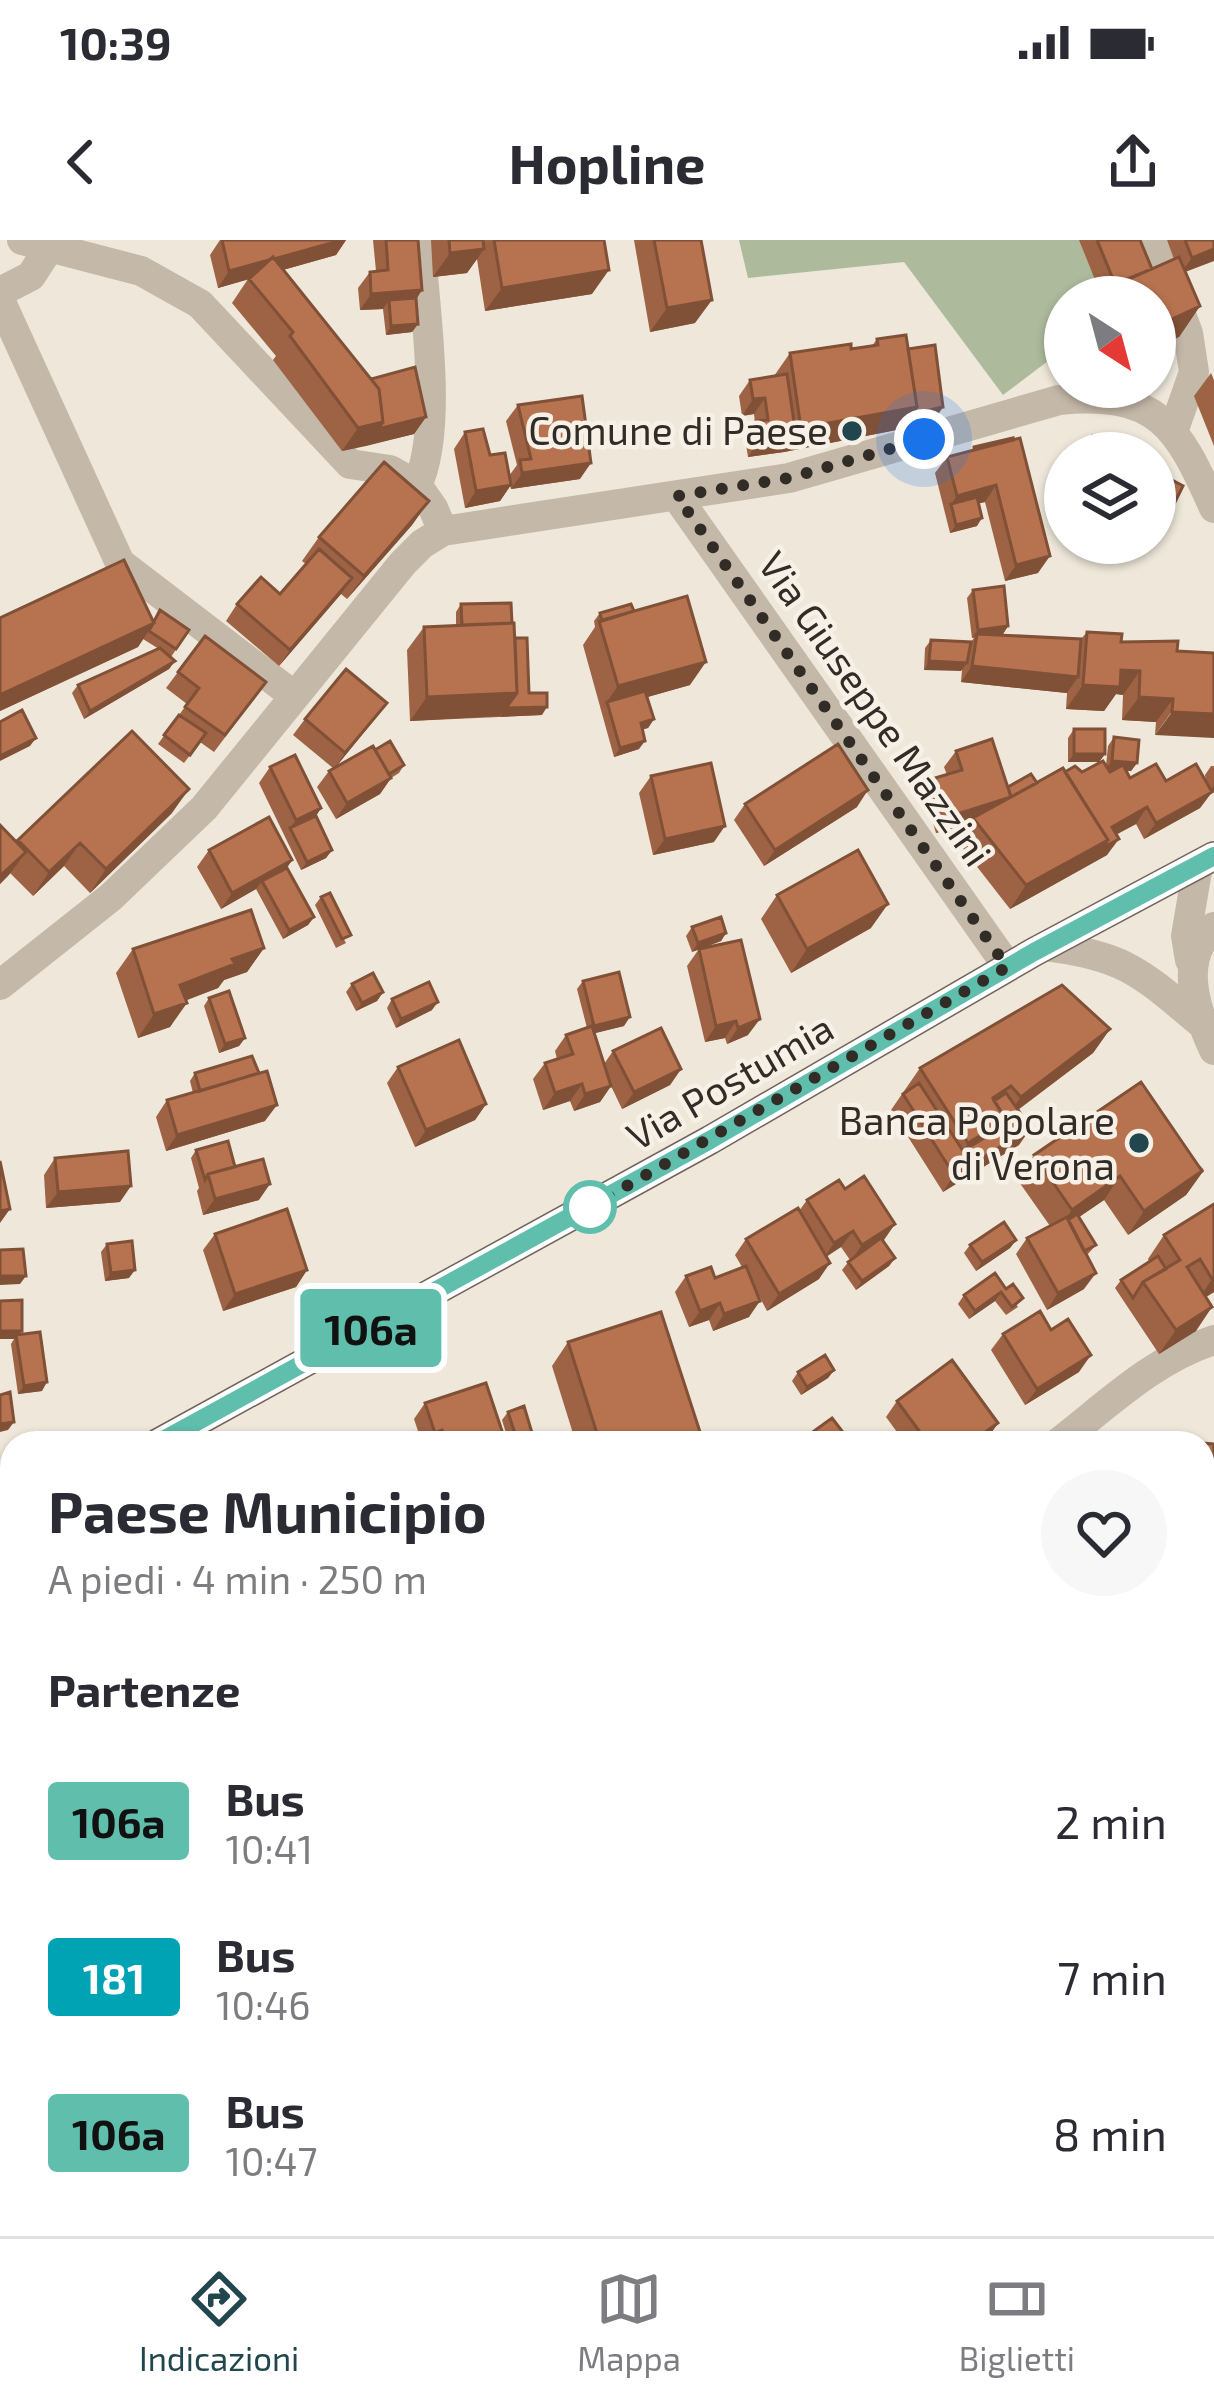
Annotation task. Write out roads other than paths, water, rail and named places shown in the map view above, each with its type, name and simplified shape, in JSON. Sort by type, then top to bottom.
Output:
[{"type":"main road","name":"Via Postumia","points":[[180,1431],[710,1140],[1007,967],[1206,861]]},
{"type":"street","points":[[417,485],[427,465],[430,415],[420,240]]},
{"type":"street","points":[[1153,240],[1188,333],[1194,372],[1174,429]]},
{"type":"street","points":[[293,695],[120,563],[0,296],[31,276],[36,244],[141,271],[175,286],[223,326],[350,464],[390,470],[417,485],[443,531]]},
{"type":"street","points":[[0,985],[111,897],[204,808],[403,563],[443,531],[789,478],[1059,400],[1102,396],[1126,401],[1174,429],[1214,508]]},
{"type":"street","name":"Via Giuseppe Mazzini","points":[[677,496],[1007,967]]},
{"type":"street","points":[[1206,861],[1186,936],[1208,1036]]},
{"type":"street","points":[[1191,967],[1196,948],[1214,927]]},
{"type":"street","points":[[1046,946],[1098,953],[1138,971],[1208,1036]]},
{"type":"street","points":[[1073,1431],[1157,1366],[1187,1348],[1214,1340]]},
{"type":"place","name":"Comune di Paese","points":[[852,431]]},
{"type":"place","name":"Banca Popolare di Verona","points":[[1139,1143]]}]
